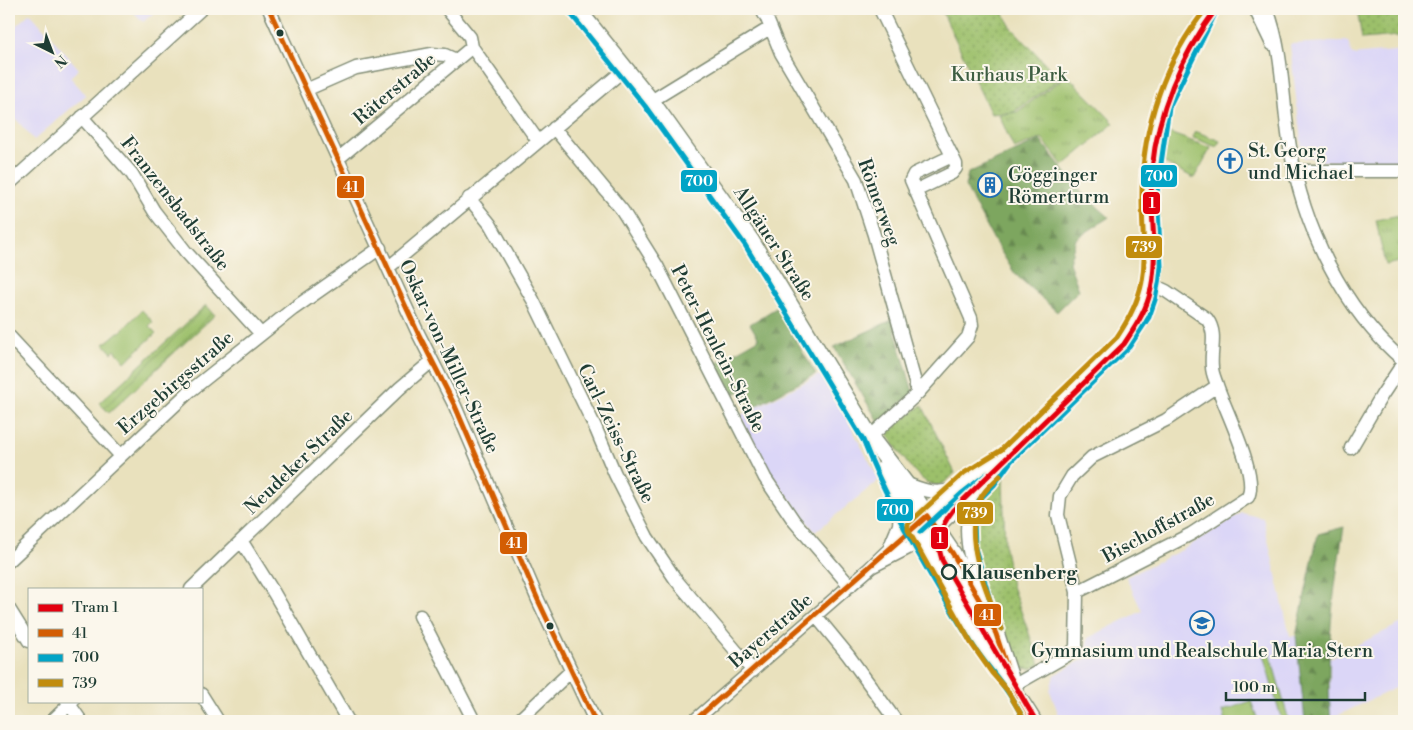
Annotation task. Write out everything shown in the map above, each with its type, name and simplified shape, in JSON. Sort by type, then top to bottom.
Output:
[{"type":"main road","name":"Allgäuer Straße","points":[[577,9],[652,101],[751,241],[903,490],[924,528]]},
{"type":"main road","points":[[924,528],[952,554],[985,610],[996,634],[1013,686],[1033,721]]},
{"type":"main road","points":[[924,528],[978,639],[998,669],[1013,686]]},
{"type":"street","points":[[9,184],[201,9]]},
{"type":"street","name":"Oskar-von-Miller-Straße","points":[[269,9],[308,89],[432,361],[455,406],[570,672],[595,721]]},
{"type":"street","points":[[447,9],[470,37],[472,47],[538,141]]},
{"type":"street","points":[[764,11],[778,9]]},
{"type":"street","points":[[870,437],[918,393],[968,337],[972,326],[968,311],[915,191],[952,173],[956,168],[952,156],[880,9]]},
{"type":"street","points":[[924,528],[972,496],[988,480],[1005,456],[1123,342],[1142,314],[1151,284],[1154,265],[1149,185],[1162,105],[1207,14],[1215,9]]},
{"type":"street","points":[[1255,9],[1279,57]]},
{"type":"street","points":[[1268,9],[1276,38],[1294,171],[1318,240],[1338,282],[1360,315],[1404,362],[1351,448]]},
{"type":"street","name":"Römerweg","points":[[764,11],[783,56],[856,180],[874,235],[918,393]]},
{"type":"street","points":[[652,101],[770,28]]},
{"type":"street","name":"Räterstraße","points":[[339,158],[472,47]]},
{"type":"street","points":[[308,89],[356,68],[432,54],[445,55],[456,60]]},
{"type":"street","points":[[389,267],[625,69]]},
{"type":"street","name":"Franzensbadstraße","points":[[82,117],[132,174],[154,211],[186,252],[261,334]]},
{"type":"street","name":"Peter-Henlein-Straße","points":[[554,128],[622,210],[657,266],[765,478],[794,521],[850,586]]},
{"type":"street","points":[[1294,171],[1404,171]]},
{"type":"street","name":"Carl-Zeiss-Straße","points":[[469,198],[490,224],[532,300],[596,429],[625,496],[652,544],[676,580],[753,671]]},
{"type":"street","name":"Erzgebirgsstraße","points":[[9,561],[190,390],[261,334],[380,248]]},
{"type":"street","points":[[1013,686],[1072,653],[1076,647],[1076,592],[1058,515],[1060,496],[1072,476],[1092,457],[1166,420],[1217,386],[1212,367],[1213,337],[1211,324],[1207,319],[1166,291],[1151,284]]},
{"type":"street","points":[[9,336],[120,455]]},
{"type":"street","name":"Neudeker Straße","points":[[192,588],[400,388],[432,361]]},
{"type":"street","name":"Bischoffstraße","points":[[1076,592],[1191,534],[1248,497],[1252,489],[1245,458],[1217,386]]},
{"type":"street","points":[[924,528],[956,488],[986,464],[1005,456]]},
{"type":"street","points":[[903,490],[931,493],[956,488]]},
{"type":"street","name":"Bayerstraße","points":[[699,720],[871,567],[890,546],[899,526],[903,490]]},
{"type":"street","points":[[972,496],[966,516],[966,535],[985,610]]},
{"type":"street","name":"Bayerstraße","points":[[871,567],[924,528]]},
{"type":"street","name":"Bayerstraße","points":[[890,546],[924,528]]},
{"type":"street","points":[[242,542],[274,593],[348,721]]},
{"type":"street","points":[[9,609],[28,639]]},
{"type":"street","points":[[420,616],[474,721]]},
{"type":"street","points":[[816,616],[848,654],[896,721]]},
{"type":"street","points":[[518,721],[570,672]]},
{"type":"street","points":[[202,696],[218,721]]},
{"type":"street","points":[[52,721],[70,702],[81,721]]},
{"type":"shaded area","points":[[131,9],[158,9],[143,22]]},
{"type":"shaded area","points":[[30,13],[79,69],[70,77],[86,95],[34,140],[9,111],[9,32]]},
{"type":"shaded area","points":[[1348,41],[1352,55],[1404,50],[1404,162],[1317,161],[1310,157],[1303,158],[1290,44]]},
{"type":"shaded area","points":[[821,374],[836,398],[879,480],[815,532],[766,468],[739,416]]},
{"type":"shaded area","name":"Gymnasium und Realschule Maria Stern","points":[[1242,513],[1263,518],[1290,636],[1296,636],[1305,721],[1061,721],[1050,691],[1054,675],[1086,658],[1088,638],[1142,611],[1126,577],[1184,549]]},
{"type":"shaded area","points":[[1404,622],[1404,684],[1330,719],[1330,658]]},
{"type":"green space","name":"Kurhaus Park","points":[[941,9],[1001,9],[1011,27],[1060,79],[1014,112],[991,114]]},
{"type":"green space","points":[[1357,9],[1404,9],[1404,50],[1401,51],[1399,36],[1362,39]]},
{"type":"green space","points":[[1065,73],[1114,123],[1063,166],[1042,138],[1014,149],[999,115],[1017,112],[1061,80],[1060,77]]},
{"type":"green space","points":[[1195,131],[1220,141],[1217,147],[1193,138]]},
{"type":"green space","points":[[1169,133],[1211,148],[1194,178],[1163,162]]},
{"type":"green space","points":[[1040,140],[1081,192],[1109,217],[1076,239],[1069,263],[1079,290],[1057,312],[1015,274],[995,242],[965,186],[968,173]]},
{"type":"green space","points":[[1404,214],[1404,261],[1385,265],[1376,220]]},
{"type":"green space","points":[[206,305],[215,315],[109,413],[99,403]]},
{"type":"green space","points":[[776,308],[816,374],[750,409],[741,391],[729,396],[713,365],[759,339],[750,324]]},
{"type":"green space","points":[[142,310],[153,322],[149,326],[156,333],[125,362],[115,350],[112,353],[104,344],[120,332]]},
{"type":"green space","points":[[892,320],[913,392],[879,423],[834,347]]},
{"type":"green space","points":[[922,405],[955,473],[942,484],[935,485],[919,476],[888,436],[889,430]]},
{"type":"green space","points":[[1003,472],[1005,549],[1012,586],[1040,664],[1031,669],[1021,668],[1006,648],[977,575],[969,527],[974,504],[986,488]]},
{"type":"green space","points":[[1344,527],[1336,575],[1331,624],[1329,697],[1331,721],[1305,721],[1296,636],[1318,534]]},
{"type":"green space","points":[[1270,653],[1289,721],[1282,721],[1263,655]]},
{"type":"green space","points":[[1251,701],[1258,720],[1225,721],[1222,711]]},
{"type":"tram line","name":"1","points":[[1036,721],[942,560],[939,546],[940,534],[953,510],[1124,344],[1142,315],[1149,297],[1154,266],[1151,185],[1155,147],[1160,126],[1173,84],[1182,65],[1203,27],[1216,9]]},
{"type":"transit line","name":"41","points":[[269,9],[418,333],[455,406],[538,600],[595,721]]},
{"type":"transit line","name":"739","points":[[1025,721],[1007,690],[992,673],[971,643],[908,530],[908,524],[964,473],[1001,450],[1117,337],[1129,317],[1142,283],[1144,267],[1143,168],[1151,119],[1168,72],[1191,29],[1206,9]]},
{"type":"transit line","name":"700","points":[[1002,629],[992,607],[975,548],[974,517],[979,500],[994,485],[1011,461],[1129,347],[1149,317],[1155,300],[1161,266],[1157,192],[1169,107],[1216,12]]},
{"type":"transit line","name":"700","points":[[571,14],[645,106],[745,245],[863,440],[899,517],[942,594],[975,649],[1007,691],[1025,721]]},
{"type":"transit line","name":"700","points":[[920,532],[961,494],[988,473]]},
{"type":"transit line","name":"739","points":[[1000,476],[980,499],[975,514],[973,530],[978,565],[1002,629]]},
{"type":"transit line","name":"41","points":[[927,516],[953,554],[985,610],[996,634],[1013,686],[1033,721]]},
{"type":"transit line","name":"41","points":[[694,721],[927,516]]},
{"type":"place","name":"St. Georg und Michael","points":[[1230,161]]},
{"type":"place","name":"Gögginger Römerturm","points":[[990,185]]},
{"type":"place","name":"Klausenberg","points":[[949,572]]},
{"type":"place","name":"Gymnasium und Realschule Maria Stern","points":[[1202,623]]}]
